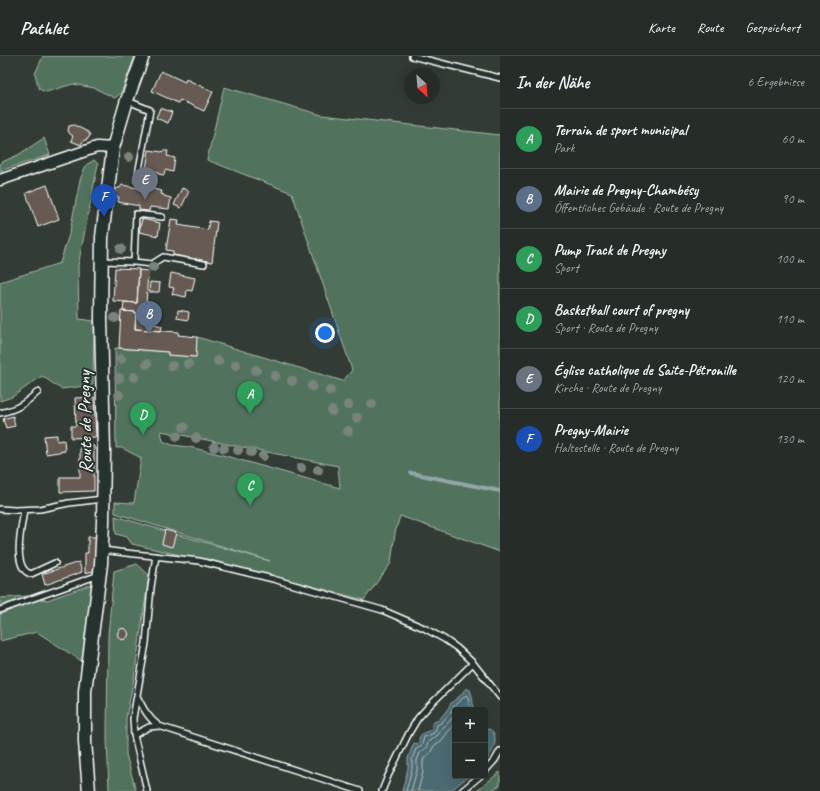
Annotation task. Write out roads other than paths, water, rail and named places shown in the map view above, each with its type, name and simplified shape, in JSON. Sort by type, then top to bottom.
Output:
[{"type":"street","name":"Route de Pregny","points":[[89,791],[85,742],[85,692],[100,574],[103,522],[104,452],[101,261],[102,237],[113,148],[127,100],[143,56]]},
{"type":"street","points":[[0,180],[97,147],[113,148]]},
{"type":"lane","points":[[412,56],[500,78]]},
{"type":"lane","points":[[127,100],[150,110],[137,180]]},
{"type":"lane","points":[[134,262],[136,214],[162,217]]},
{"type":"lane","points":[[101,261],[152,264],[163,257],[204,264]]},
{"type":"lane","points":[[0,413],[21,406],[38,392]]},
{"type":"lane","points":[[0,509],[40,509],[69,503],[103,499]]},
{"type":"lane","points":[[24,510],[19,542],[22,566],[26,572],[31,574],[55,563]]},
{"type":"lane","points":[[102,550],[199,561],[273,579],[382,610],[424,628],[460,650],[473,663],[500,697]]},
{"type":"lane","points":[[147,791],[134,735],[133,718],[146,643],[151,587],[156,556]]},
{"type":"lane","points":[[0,610],[100,574]]},
{"type":"lane","points":[[382,791],[388,776],[418,718],[473,663]]},
{"type":"lane","points":[[137,696],[146,713],[153,722],[159,726],[360,791]]},
{"type":"lane","points":[[134,735],[148,727],[159,726]]},
{"type":"lane","points":[[488,768],[500,751]]},
{"type":"lane","points":[[462,791],[476,779]]},
{"type":"water","points":[[466,688],[470,690],[474,707],[452,707],[452,779],[465,779],[450,791],[402,791],[408,768],[408,758],[414,743],[417,744],[422,734],[432,729],[432,723],[439,720],[452,702],[460,696]]},
{"type":"water","points":[[488,729],[492,731],[495,736],[495,744],[488,758]]},
{"type":"waterway","points":[[411,473],[500,491]]},
{"type":"place","name":"Église catholique de Saite-Pétronille","points":[[145,200]]},
{"type":"place","name":"Pregny-Mairie","points":[[104,217]]},
{"type":"place","name":"Mairie de Pregny-Chambésy","points":[[149,334]]},
{"type":"place","name":"Terrain de sport municipal","points":[[250,414]]},
{"type":"place","name":"Basketball court of pregny","points":[[143,435]]},
{"type":"place","name":"Pump Track de Pregny","points":[[250,506]]}]
